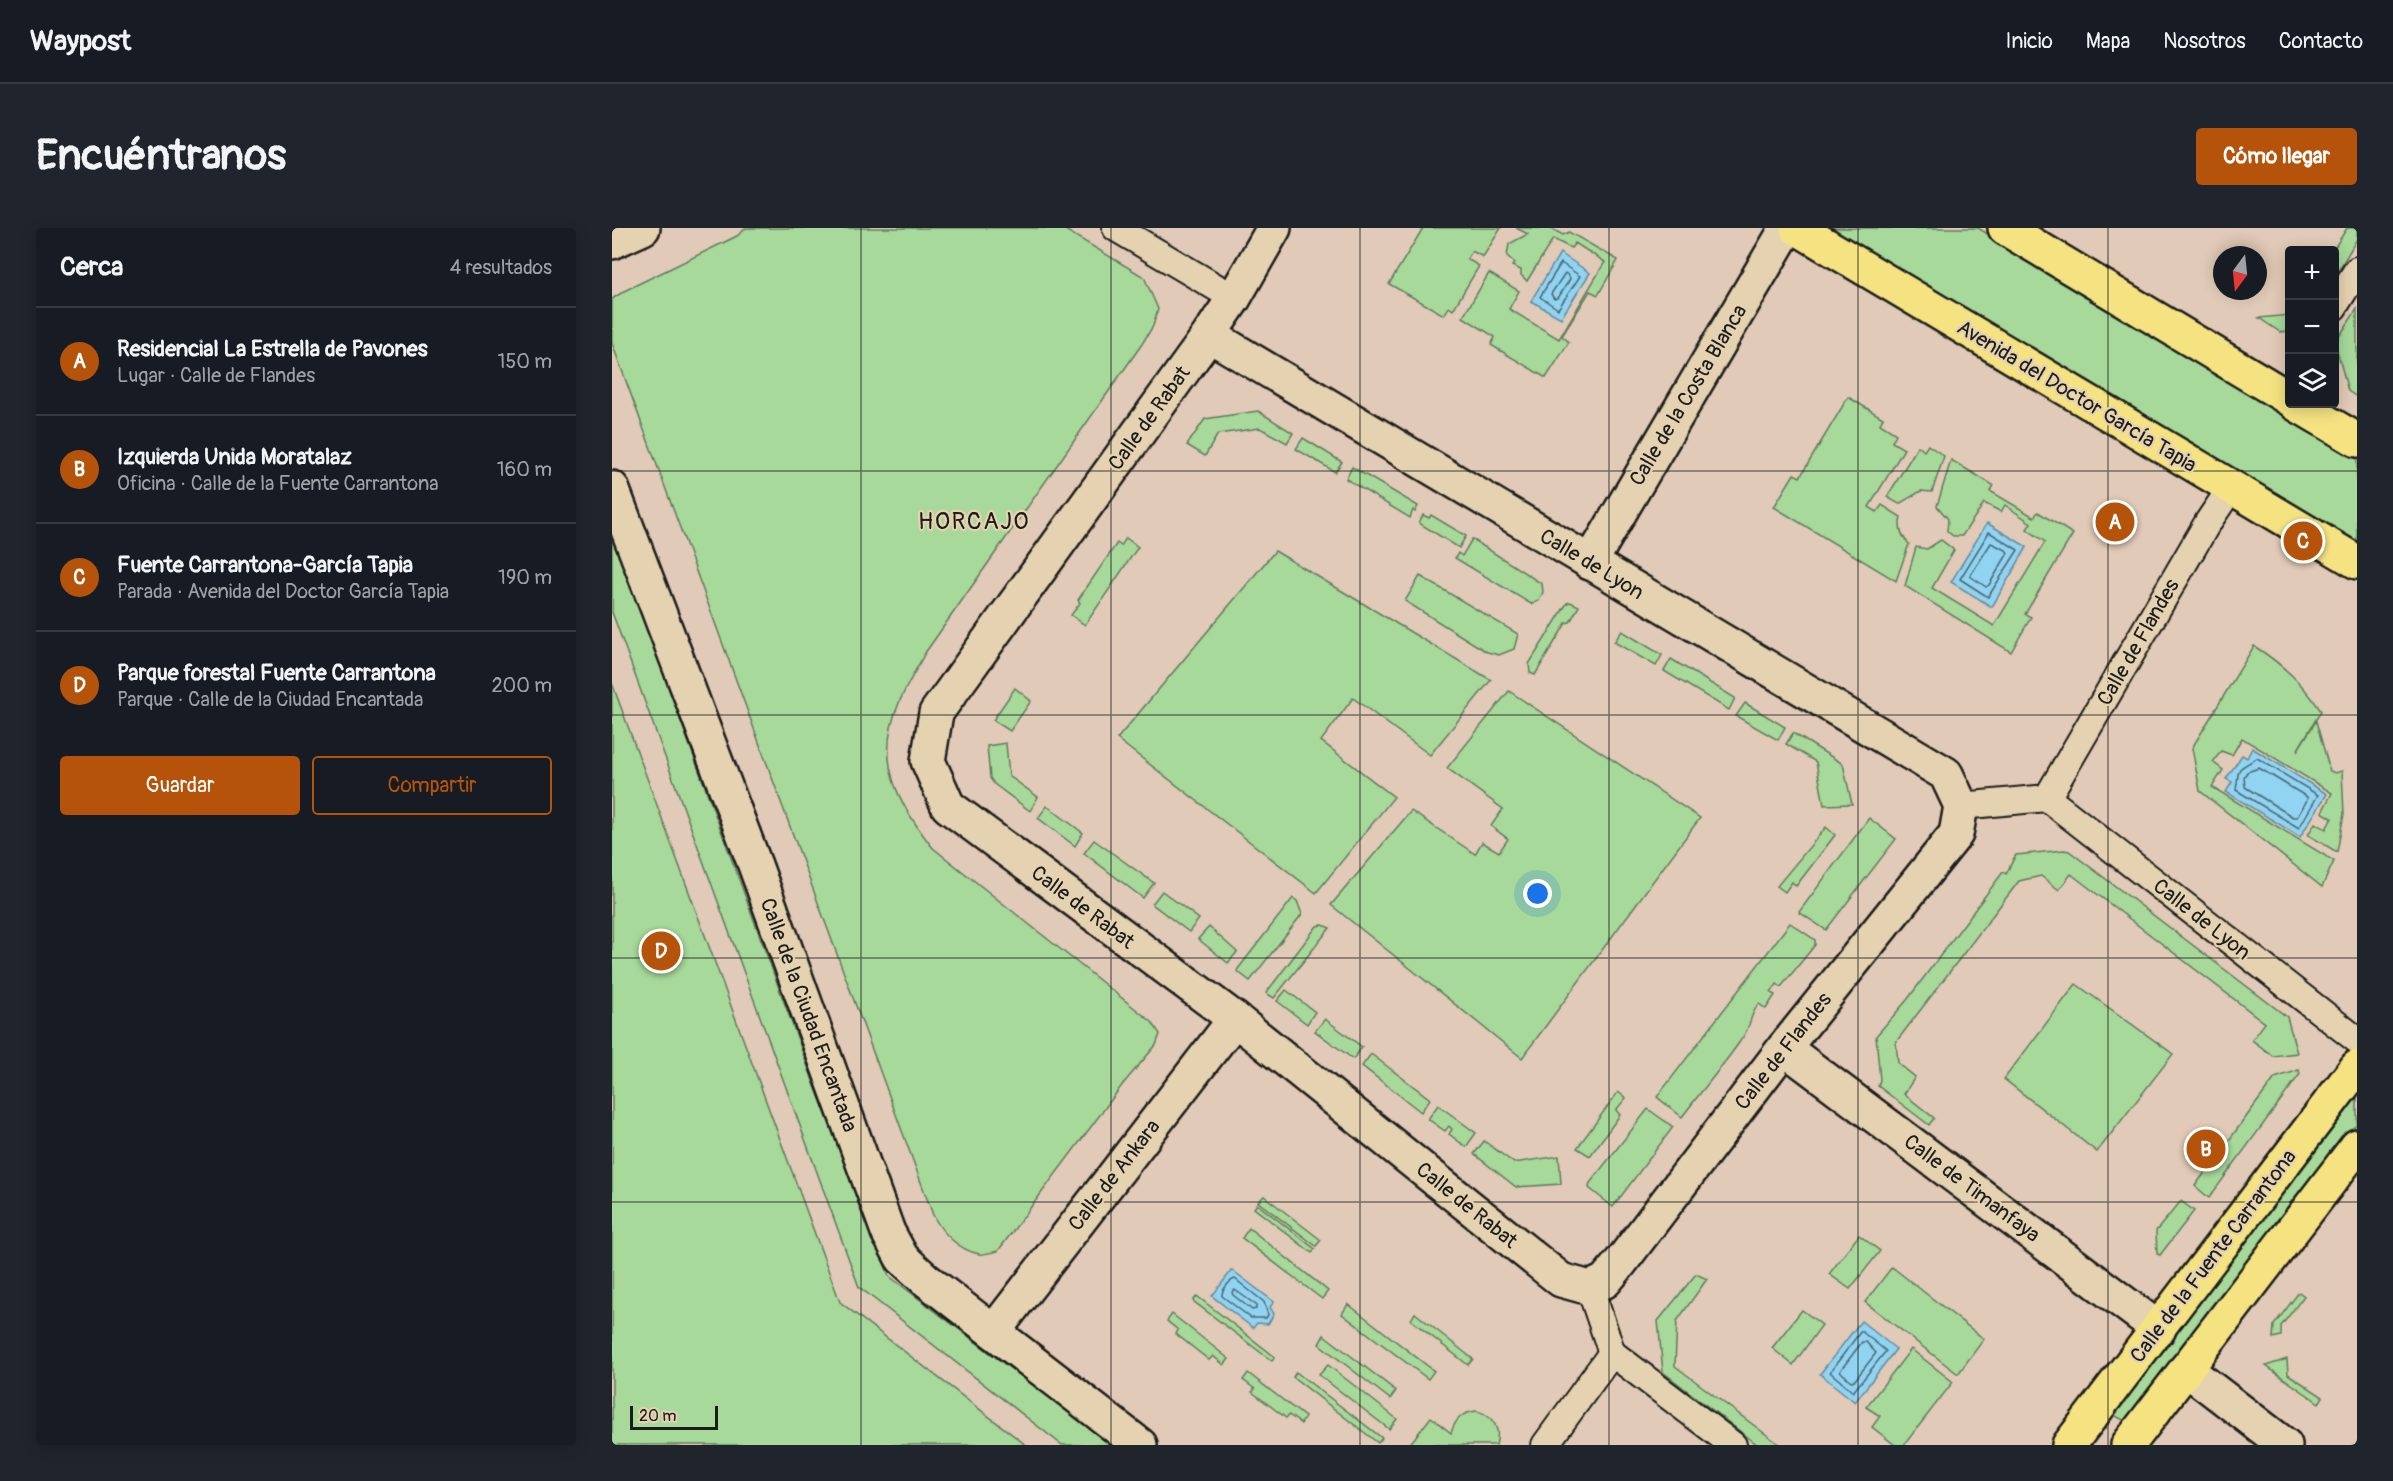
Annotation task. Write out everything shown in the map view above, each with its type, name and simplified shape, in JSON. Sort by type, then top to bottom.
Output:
[{"type":"main road","name":"Avenida del Doctor García Tapia","points":[[1797,228],[2357,562]]},
{"type":"main road","points":[[2005,228],[2285,393]]},
{"type":"main road","points":[[2309,408],[2357,440]]},
{"type":"main road","name":"Calle de la Fuente Carrantona","points":[[2069,1445],[2357,1067]]},
{"type":"main road","points":[[2128,1445],[2357,1146]]},
{"type":"street","points":[[612,242],[643,228]]},
{"type":"street","points":[[1116,228],[1234,298]]},
{"type":"street","name":"Calle de Rabat","points":[[1274,228],[1234,298],[1209,335],[936,713],[928,761],[948,806],[1235,1019],[1561,1280],[1590,1288]]},
{"type":"street","name":"Calle de la Costa Blanca","points":[[1590,563],[1787,228]]},
{"type":"street","points":[[2338,300],[2357,270]]},
{"type":"street","name":"Calle de Lyon","points":[[1209,335],[1946,774],[1961,806]]},
{"type":"street","name":"Calle de la Ciudad Encantada","points":[[612,488],[755,865],[888,1232],[902,1258],[1140,1445]]},
{"type":"street","name":"Calle de Flandes","points":[[2047,798],[2208,522],[2231,488]]},
{"type":"street","points":[[1961,806],[2047,798]]},
{"type":"street","name":"Calle de Lyon","points":[[2047,798],[2357,1040]]},
{"type":"street","name":"Calle de Flandes","points":[[1590,1288],[1605,1281],[1622,1263],[1785,1048],[1956,834],[1961,806]]},
{"type":"street","name":"Calle de Ankara","points":[[994,1331],[1235,1019]]},
{"type":"street","name":"Calle de Timanfaya","points":[[1785,1048],[2159,1329]]},
{"type":"street","points":[[1590,1288],[1612,1353],[1733,1445]]},
{"type":"street","points":[[1545,1445],[1612,1353]]},
{"type":"street","points":[[2186,1370],[2285,1445]]},
{"type":"green space","points":[[746,228],[1062,228],[1144,277],[1158,309],[1153,326],[1142,344],[925,653],[902,697],[892,724],[889,762],[893,780],[909,814],[933,848],[1152,1022],[1160,1034],[1156,1045],[1123,1084],[998,1251],[986,1254],[972,1252],[958,1245],[941,1228],[933,1215],[612,343],[612,299],[737,236]]},
{"type":"green space","points":[[1423,228],[1501,228],[1483,257],[1472,251],[1467,259],[1479,266],[1453,310],[1449,307],[1444,315],[1389,284]]},
{"type":"green space","points":[[1516,228],[1550,228],[1563,235],[1569,232],[1618,260],[1598,295],[1590,291],[1562,336],[1569,342],[1546,378],[1491,345],[1495,337],[1463,317],[1489,273],[1519,291],[1509,309],[1559,339],[1605,262],[1575,243],[1571,248],[1553,239],[1527,281],[1521,275],[1521,270],[1512,266],[1515,263],[1507,256],[1509,244],[1528,234]]},
{"type":"green space","points":[[1830,228],[1978,228],[2357,456],[2357,546]]},
{"type":"green space","points":[[2347,228],[2357,228],[2357,239],[2339,269],[2339,246],[2336,246]]},
{"type":"green space","points":[[2357,309],[2357,397],[2348,391],[2339,358],[2339,337]]},
{"type":"green space","points":[[2285,315],[2285,331],[2280,332],[2259,318]]},
{"type":"green space","points":[[1848,397],[1883,418],[1880,424],[1896,434],[1892,442],[1904,449],[1869,507],[1877,512],[1882,505],[1901,517],[1901,532],[1909,544],[1896,581],[1774,507],[1794,474],[1800,477]]},
{"type":"green space","points":[[1258,411],[1293,433],[1287,443],[1260,428],[1218,434],[1205,456],[1187,445],[1205,419]]},
{"type":"green space","points":[[1303,438],[1342,462],[1335,472],[1296,449]]},
{"type":"green space","points":[[1928,445],[1944,456],[1932,492],[1921,491],[1899,504],[1887,497],[1918,446],[1924,451]]},
{"type":"green space","points":[[1951,460],[1993,485],[1990,491],[2034,517],[2038,512],[2073,534],[2025,614],[2031,617],[2011,652],[1905,586],[1916,547],[1927,549],[1941,540],[1954,550],[1932,588],[1994,626],[2045,542],[2027,529],[2031,523],[2005,505],[2001,512],[1984,503],[1962,536],[1953,536],[1947,531],[1948,519],[1937,506]]},
{"type":"green space","points":[[1352,467],[1418,506],[1415,512],[1413,510],[1410,518],[1346,479]]},
{"type":"green space","points":[[1423,515],[1429,518],[1431,515],[1466,536],[1459,548],[1419,523]]},
{"type":"green space","points":[[612,534],[816,1089],[889,1276],[1111,1445],[1062,1445],[859,1287],[612,612]]},
{"type":"green space","points":[[1126,538],[1138,547],[1085,625],[1071,615],[1080,603],[1078,600],[1117,543],[1121,546]]},
{"type":"green space","points":[[1472,539],[1542,584],[1543,592],[1539,601],[1531,604],[1455,558],[1458,553],[1462,556]]},
{"type":"green space","points":[[1275,551],[1491,680],[1430,755],[1353,698],[1321,741],[1394,797],[1316,893],[1117,739]]},
{"type":"green space","points":[[1420,576],[1518,634],[1514,649],[1499,655],[1487,652],[1405,601]]},
{"type":"green space","points":[[1567,603],[1579,606],[1570,622],[1566,623],[1535,675],[1530,673],[1529,664]]},
{"type":"green space","points":[[1622,631],[1662,655],[1656,666],[1614,642]]},
{"type":"green space","points":[[2254,646],[2291,674],[2321,711],[2297,751],[2316,721],[2330,771],[2335,773],[2342,771],[2344,814],[2337,852],[2308,835],[2315,823],[2326,829],[2332,818],[2322,812],[2332,793],[2242,738],[2232,755],[2221,751],[2213,762],[2223,770],[2212,787],[2334,861],[2322,887],[2200,791],[2192,748]]},
{"type":"green space","points":[[1671,659],[1735,698],[1729,710],[1664,671]]},
{"type":"green space","points":[[612,683],[840,1302],[1026,1445],[612,1445]]},
{"type":"green space","points":[[1015,688],[1031,701],[1010,731],[993,720]]},
{"type":"green space","points":[[1509,691],[1700,818],[1522,1058],[1331,905],[1411,811],[1475,854],[1482,842],[1499,852],[1508,839],[1491,826],[1503,809],[1447,768]]},
{"type":"green space","points":[[1745,703],[1785,727],[1778,740],[1736,716]]},
{"type":"green space","points":[[1793,733],[1843,764],[1852,804],[1824,805],[1816,762],[1786,744]]},
{"type":"green space","points":[[1006,743],[1009,776],[1038,797],[1030,811],[994,784],[990,778],[987,746]]},
{"type":"green space","points":[[1047,806],[1083,833],[1075,846],[1038,818]]},
{"type":"green space","points":[[1869,818],[1896,839],[1826,930],[1799,912]]},
{"type":"green space","points":[[1826,827],[1835,835],[1796,886],[1792,882],[1785,892],[1777,886]]},
{"type":"green space","points":[[1094,840],[1154,883],[1143,898],[1084,853]]},
{"type":"green space","points":[[2069,851],[2287,1017],[2297,1053],[2273,1056],[2252,1040],[2265,1023],[2071,874],[2059,890],[2041,876],[2019,881],[1896,1042],[1898,1063],[1915,1077],[1904,1094],[1934,1118],[1929,1125],[1878,1086],[1880,1080],[1876,1036],[1907,1000],[2003,872],[2006,874],[2016,855]]},
{"type":"green space","points":[[1162,891],[1199,919],[1189,932],[1152,904]]},
{"type":"green space","points":[[1293,898],[1297,901],[1302,914],[1250,981],[1237,971],[1238,969]]},
{"type":"green space","points":[[1790,923],[1815,940],[1815,945],[1781,987],[1777,984],[1771,993],[1775,995],[1766,1009],[1759,1004],[1743,1037],[1682,1117],[1657,1097]]},
{"type":"green space","points":[[1323,925],[1330,928],[1274,998],[1266,993],[1317,926]]},
{"type":"green space","points":[[1209,927],[1237,952],[1228,963],[1198,939]]},
{"type":"green space","points":[[2076,984],[2173,1054],[2097,1152],[2004,1079]]},
{"type":"green space","points":[[1286,990],[1315,1012],[1307,1024],[1277,1001]]},
{"type":"green space","points":[[1325,1019],[1362,1047],[1353,1059],[1315,1031]]},
{"type":"green space","points":[[1371,1054],[1430,1099],[1421,1112],[1362,1066]]},
{"type":"green space","points":[[2299,1070],[2300,1074],[2209,1198],[2195,1186],[2275,1078]]},
{"type":"green space","points":[[1618,1092],[1626,1098],[1616,1110],[1620,1115],[1590,1156],[1577,1148]]},
{"type":"green space","points":[[2357,1093],[2357,1123],[2127,1422],[2112,1414]]},
{"type":"green space","points":[[1438,1105],[1476,1133],[1466,1147],[1449,1134],[1452,1129],[1449,1126],[1445,1131],[1428,1119]]},
{"type":"green space","points":[[1648,1109],[1673,1127],[1613,1207],[1589,1188],[1590,1183]]},
{"type":"green space","points":[[1484,1141],[1514,1163],[1559,1156],[1561,1184],[1516,1187],[1474,1154]]},
{"type":"green space","points":[[1264,1196],[1321,1240],[1316,1246],[1258,1202]]},
{"type":"green space","points":[[2181,1201],[2194,1211],[2160,1255],[2157,1254],[2156,1231]]},
{"type":"green space","points":[[1257,1204],[1315,1249],[1312,1253],[1254,1208]]},
{"type":"green space","points":[[1249,1228],[1328,1291],[1322,1299],[1242,1238]]},
{"type":"green space","points":[[1859,1235],[1880,1251],[1850,1289],[1829,1274]]},
{"type":"green space","points":[[1892,1267],[1984,1339],[1958,1374],[1865,1302]]},
{"type":"green space","points":[[1696,1274],[1707,1279],[1677,1321],[1675,1366],[1780,1445],[1758,1445],[1663,1372],[1658,1321]]},
{"type":"green space","points":[[2299,1292],[2304,1296],[2281,1326],[2281,1336],[2273,1338],[2274,1325]]},
{"type":"green space","points":[[1197,1296],[1275,1357],[1272,1361],[1193,1301]]},
{"type":"green space","points":[[1348,1304],[1434,1371],[1428,1379],[1342,1314]]},
{"type":"green space","points":[[1802,1310],[1822,1325],[1793,1365],[1772,1348]]},
{"type":"green space","points":[[1415,1313],[1473,1359],[1468,1365],[1411,1320]]},
{"type":"green space","points":[[1172,1314],[1229,1359],[1224,1365],[1213,1356],[1209,1360],[1176,1334],[1178,1330],[1167,1321]]},
{"type":"green space","points":[[1324,1335],[1396,1391],[1390,1399],[1319,1344]]},
{"type":"green space","points":[[1911,1349],[1953,1382],[1904,1445],[1895,1445],[1872,1427],[1880,1416],[1866,1407]]},
{"type":"green space","points":[[2287,1359],[2288,1374],[2323,1397],[2319,1403],[2266,1366]]},
{"type":"green space","points":[[1328,1365],[1397,1419],[1389,1429],[1319,1375]]},
{"type":"green space","points":[[1296,1372],[1382,1438],[1378,1443],[1293,1377]]},
{"type":"green space","points":[[1248,1373],[1305,1417],[1301,1424],[1289,1415],[1286,1418],[1252,1392],[1255,1389],[1243,1380]]},
{"type":"green space","points":[[1477,1411],[1483,1413],[1494,1423],[1497,1433],[1496,1445],[1409,1445],[1431,1417],[1451,1433],[1460,1418],[1467,1413]]},
{"type":"water","points":[[1560,253],[1590,273],[1561,318],[1531,301]]},
{"type":"water","points":[[1987,523],[2027,547],[1992,607],[1951,582]]},
{"type":"water","points":[[2252,748],[2327,794],[2300,837],[2226,792],[2232,782],[2226,779],[2242,755],[2247,758]]},
{"type":"water","points":[[1232,1270],[1274,1302],[1270,1307],[1274,1314],[1268,1324],[1257,1323],[1253,1328],[1212,1296]]},
{"type":"water","points":[[1861,1321],[1896,1349],[1855,1402],[1820,1374]]},
{"type":"place","name":"Residencial La Estrella de Pavones","points":[[2115,522]]},
{"type":"place","name":"Fuente Carrantona-García Tapia","points":[[2303,541]]},
{"type":"place","name":"Parque forestal Fuente Carrantona","points":[[661,951]]},
{"type":"place","name":"Izquierda Unida Moratalaz","points":[[2206,1149]]},
{"type":"district","name":"HORCAJO","points":[[974,521]]}]
